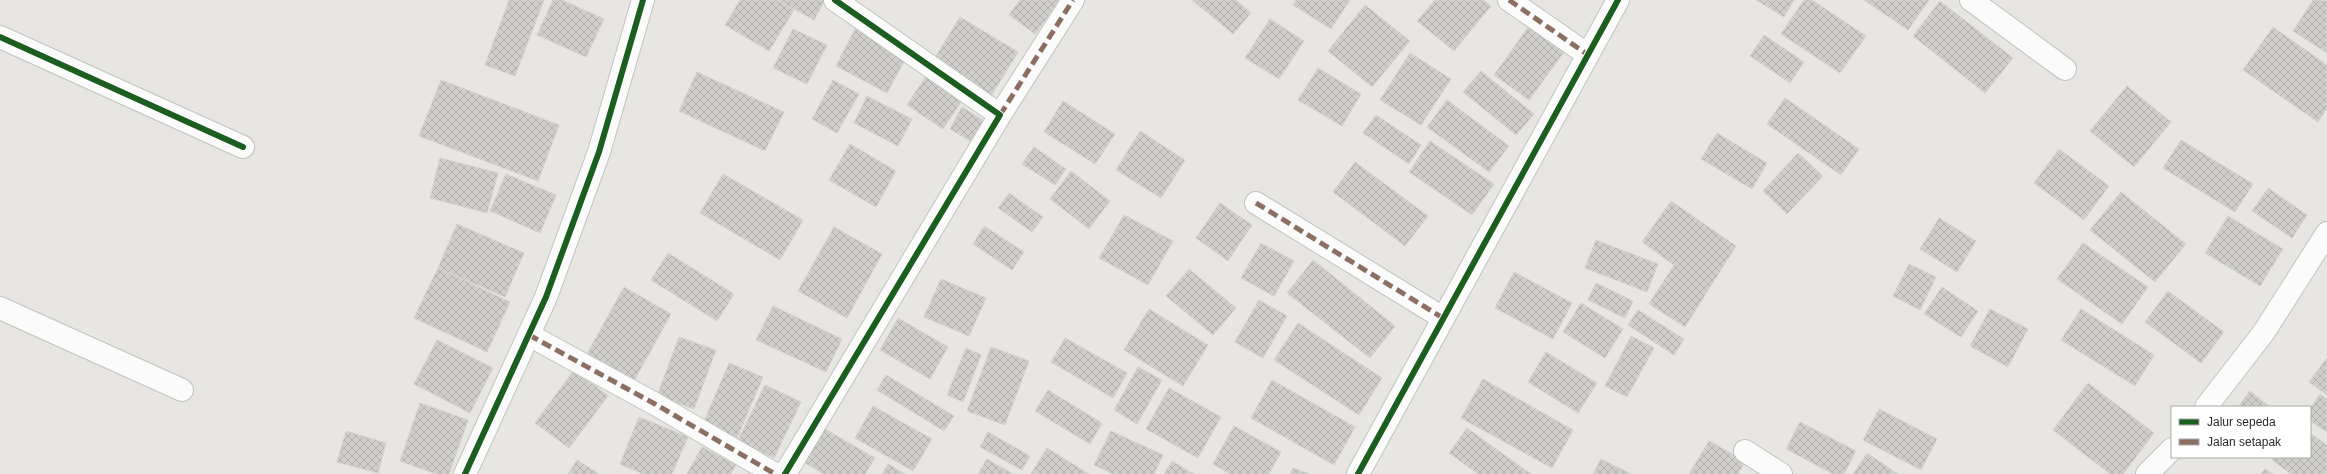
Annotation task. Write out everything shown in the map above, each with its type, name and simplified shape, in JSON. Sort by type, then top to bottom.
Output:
[{"type":"street","points":[[466,474],[546,297],[599,152],[643,0]]},
{"type":"street","points":[[835,0],[1000,115]]},
{"type":"street","points":[[785,474],[1000,115],[1073,0]]},
{"type":"street","points":[[1509,0],[1588,55]]},
{"type":"street","points":[[1358,474],[1618,0]]},
{"type":"street","points":[[1970,0],[2065,69]]},
{"type":"street","points":[[0,37],[243,147]]},
{"type":"street","points":[[1256,204],[1444,318]]},
{"type":"street","points":[[2207,406],[2264,332],[2327,233]]},
{"type":"street","points":[[0,308],[182,390]]},
{"type":"street","points":[[529,335],[655,404],[775,474]]},
{"type":"street","points":[[2147,474],[2171,450]]},
{"type":"street","points":[[1745,451],[1781,474]]},
{"type":"building","points":[[509,0],[544,0],[515,76],[485,65]]},
{"type":"building","points":[[553,0],[562,0],[604,19],[586,57],[537,35]]},
{"type":"building","points":[[740,0],[776,0],[794,10],[769,51],[725,25]]},
{"type":"building","points":[[778,0],[825,0],[814,20]]},
{"type":"building","points":[[1020,0],[1060,0],[1035,34],[1009,15]]},
{"type":"building","points":[[1192,0],[1236,0],[1251,13],[1233,34]]},
{"type":"building","points":[[1296,0],[1350,0],[1331,29],[1293,5]]},
{"type":"building","points":[[1435,0],[1483,0],[1491,6],[1454,51],[1417,21]]},
{"type":"building","points":[[1756,0],[1794,0],[1784,17]]},
{"type":"building","points":[[1804,0],[1812,0],[1866,36],[1840,73],[1781,34]]},
{"type":"building","points":[[1864,0],[1929,0],[1908,30]]},
{"type":"building","points":[[2313,0],[2327,1],[2327,53],[2293,31]]},
{"type":"building","points":[[1940,1],[2013,58],[1985,93],[1913,36]]},
{"type":"building","points":[[1365,5],[1410,41],[1372,87],[1328,51]]},
{"type":"building","points":[[960,17],[1018,52],[988,101],[930,66]]},
{"type":"building","points":[[1270,19],[1304,41],[1279,79],[1245,58]]},
{"type":"building","points":[[1529,26],[1564,52],[1529,100],[1494,75]]},
{"type":"building","points":[[856,27],[908,54],[887,93],[836,66]]},
{"type":"building","points":[[2273,27],[2327,65],[2327,108],[2318,122],[2243,70]]},
{"type":"building","points":[[793,29],[827,45],[807,84],[773,68]]},
{"type":"building","points":[[1764,35],[1804,62],[1790,83],[1750,56]]},
{"type":"building","points":[[1410,53],[1451,79],[1421,125],[1380,100]]},
{"type":"building","points":[[1318,68],[1361,94],[1342,126],[1298,100]]},
{"type":"building","points":[[1481,71],[1534,114],[1516,135],[1463,92]]},
{"type":"building","points":[[697,72],[784,112],[765,151],[679,111]]},
{"type":"building","points":[[927,75],[963,99],[943,129],[907,105]]},
{"type":"building","points":[[441,80],[559,125],[538,181],[419,136]]},
{"type":"building","points":[[833,80],[859,94],[837,133],[812,119]]},
{"type":"building","points":[[2127,86],[2171,122],[2134,167],[2090,131]]},
{"type":"building","points":[[867,96],[912,119],[898,146],[854,123]]},
{"type":"building","points":[[1785,98],[1859,149],[1841,175],[1767,124]]},
{"type":"building","points":[[1447,100],[1509,146],[1489,172],[1427,127]]},
{"type":"building","points":[[1063,101],[1115,134],[1095,164],[1044,132]]},
{"type":"building","points":[[962,107],[987,123],[975,144],[950,129]]},
{"type":"building","points":[[1376,115],[1421,145],[1409,164],[1363,133]]},
{"type":"building","points":[[1140,131],[1185,160],[1161,198],[1116,170]]},
{"type":"building","points":[[1717,133],[1767,163],[1752,189],[1701,159]]},
{"type":"building","points":[[2181,140],[2253,184],[2235,212],[2163,168]]},
{"type":"building","points":[[1430,141],[1494,184],[1472,215],[1409,172]]},
{"type":"building","points":[[850,144],[896,171],[876,207],[829,180]]},
{"type":"building","points":[[1034,147],[1066,169],[1055,185],[1022,164]]},
{"type":"building","points":[[2059,149],[2109,186],[2084,220],[2034,183]]},
{"type":"building","points":[[1798,153],[1823,176],[1787,214],[1763,191]]},
{"type":"building","points":[[440,158],[498,173],[487,213],[430,198]]},
{"type":"building","points":[[1355,162],[1428,216],[1405,246],[1333,192]]},
{"type":"building","points":[[1071,171],[1110,201],[1089,229],[1050,199]]},
{"type":"building","points":[[506,174],[556,195],[540,233],[490,211]]},
{"type":"building","points":[[723,174],[803,220],[780,260],[700,213]]},
{"type":"building","points":[[2268,188],[2307,215],[2292,238],[2252,211]]},
{"type":"building","points":[[2121,192],[2186,244],[2155,282],[2090,230]]},
{"type":"building","points":[[1009,193],[1043,217],[1032,232],[998,208]]},
{"type":"building","points":[[1671,201],[1736,246],[1685,327],[1649,304],[1674,265],[1642,242]]},
{"type":"building","points":[[1220,203],[1252,225],[1228,261],[1196,238]]},
{"type":"building","points":[[1124,215],[1173,241],[1148,285],[1099,258]]},
{"type":"building","points":[[2228,216],[2283,249],[2260,286],[2205,253]]},
{"type":"building","points":[[1939,218],[1976,241],[1957,272],[1920,249]]},
{"type":"building","points":[[457,224],[524,253],[505,297],[438,268]]},
{"type":"building","points":[[984,226],[1024,252],[1012,270],[973,244]]},
{"type":"building","points":[[834,227],[882,254],[847,318],[798,291]]},
{"type":"building","points":[[1596,240],[1658,264],[1647,292],[1585,268]]},
{"type":"building","points":[[1261,243],[1294,261],[1274,296],[1241,278]]},
{"type":"building","points":[[2083,243],[2148,287],[2122,324],[2057,279]]},
{"type":"building","points":[[668,253],[734,294],[717,321],[651,280]]},
{"type":"building","points":[[1313,260],[1395,326],[1370,358],[1287,293]]},
{"type":"building","points":[[1909,264],[1936,277],[1920,310],[1893,296]]},
{"type":"building","points":[[438,268],[510,302],[487,352],[414,318]]},
{"type":"building","points":[[1189,269],[1236,308],[1213,335],[1166,296]]},
{"type":"building","points":[[1514,272],[1572,303],[1553,339],[1495,308]]},
{"type":"building","points":[[941,279],[986,298],[969,336],[924,317]]},
{"type":"building","points":[[1596,283],[1633,301],[1625,318],[1588,300]]},
{"type":"building","points":[[624,287],[671,314],[634,381],[587,354]]},
{"type":"building","points":[[1942,287],[1978,311],[1961,337],[1924,314]]},
{"type":"building","points":[[2168,291],[2224,332],[2201,363],[2145,322]]},
{"type":"building","points":[[1259,300],[1287,316],[1263,358],[1235,342]]},
{"type":"building","points":[[1581,303],[1623,329],[1605,358],[1563,332]]},
{"type":"building","points":[[773,306],[842,339],[826,372],[756,340]]},
{"type":"building","points":[[1149,309],[1208,345],[1183,386],[1124,350]]},
{"type":"building","points":[[1990,309],[2028,329],[2008,367],[1970,346]]},
{"type":"building","points":[[2081,309],[2154,355],[2135,386],[2061,340]]},
{"type":"building","points":[[1638,310],[1684,339],[1674,355],[1628,325]]},
{"type":"building","points":[[898,318],[948,347],[930,379],[880,350]]},
{"type":"building","points":[[1298,323],[1382,378],[1359,415],[1274,360]]},
{"type":"building","points":[[1631,336],[1654,348],[1627,397],[1605,386]]},
{"type":"building","points":[[679,337],[716,350],[694,409],[657,396]]},
{"type":"building","points":[[1065,338],[1127,373],[1113,398],[1051,362]]},
{"type":"building","points":[[437,340],[493,368],[470,413],[414,384]]},
{"type":"building","points":[[991,347],[1029,361],[1005,425],[967,411]]},
{"type":"building","points":[[966,348],[981,355],[963,402],[947,395]]},
{"type":"building","points":[[1546,352],[1597,383],[1578,413],[1528,382]]},
{"type":"building","points":[[2327,358],[2327,395],[2309,382]]},
{"type":"building","points":[[729,363],[763,377],[737,438],[703,424]]},
{"type":"building","points":[[1138,367],[1162,380],[1137,424],[1114,410]]},
{"type":"building","points":[[574,370],[608,396],[569,448],[535,423]]},
{"type":"building","points":[[886,375],[954,416],[944,431],[877,390]]},
{"type":"building","points":[[1483,379],[1573,430],[1552,468],[1461,418]]},
{"type":"building","points":[[1272,380],[1355,427],[1334,465],[1251,418]]},
{"type":"building","points":[[2088,383],[2154,433],[2123,474],[2110,474],[2053,430]]},
{"type":"building","points":[[765,385],[801,402],[774,458],[738,440]]},
{"type":"building","points":[[1169,388],[1221,417],[1198,458],[1146,429]]},
{"type":"building","points":[[1048,390],[1102,423],[1090,444],[1035,411]]},
{"type":"building","points":[[2250,391],[2269,406],[2239,406]]},
{"type":"building","points":[[2320,394],[2327,399],[2327,432],[2311,422],[2311,408]]},
{"type":"building","points":[[420,403],[468,420],[449,474],[436,474],[400,461]]},
{"type":"building","points":[[873,406],[932,439],[913,471],[855,438]]},
{"type":"building","points":[[1879,409],[1937,439],[1921,470],[1863,440]]},
{"type":"building","points":[[639,417],[688,437],[672,474],[643,474],[620,464]]},
{"type":"building","points":[[1800,422],[1856,451],[1844,474],[1833,474],[1786,449]]},
{"type":"building","points":[[818,425],[875,458],[865,474],[824,474],[798,459]]},
{"type":"building","points":[[1234,426],[1281,452],[1269,474],[1230,474],[1213,464]]},
{"type":"building","points":[[1467,428],[1531,474],[1478,474],[1449,453]]},
{"type":"building","points":[[346,431],[386,443],[378,473],[337,462]]},
{"type":"building","points":[[1111,431],[1163,455],[1154,474],[1113,474],[1094,465]]},
{"type":"building","points":[[988,432],[1030,456],[1022,470],[980,447]]},
{"type":"building","points":[[2311,434],[2327,445],[2327,474],[2291,474],[2272,460],[2273,458],[2311,458]]},
{"type":"building","points":[[1709,441],[1745,461],[1738,474],[1689,474]]},
{"type":"building","points":[[702,447],[736,465],[731,474],[687,474]]},
{"type":"building","points":[[1047,448],[1089,474],[1031,474]]},
{"type":"building","points":[[1867,453],[1898,474],[1853,474]]},
{"type":"building","points":[[987,459],[1013,474],[978,474]]},
{"type":"building","points":[[1601,459],[1631,474],[1593,474]]},
{"type":"building","points":[[577,460],[599,474],[568,474]]},
{"type":"building","points":[[1172,461],[1194,474],[1164,474]]},
{"type":"building","points":[[888,464],[905,474],[882,474]]},
{"type":"building","points":[[1293,468],[1310,474],[1290,474]]},
{"type":"building","points":[[2265,469],[2273,474],[2261,474]]},
{"type":"marked path","points":[[1000,115],[1073,0]]},
{"type":"marked path","points":[[1509,0],[1588,55]]},
{"type":"marked path","points":[[1256,203],[1443,318]]},
{"type":"marked path","points":[[529,335],[655,404],[775,474]]},
{"type":"cycle path","points":[[465,474],[546,297],[599,152],[643,0]]},
{"type":"cycle path","points":[[785,474],[1000,115],[835,0]]},
{"type":"cycle path","points":[[1358,474],[1618,0]]},
{"type":"cycle path","points":[[0,37],[243,147]]}]
